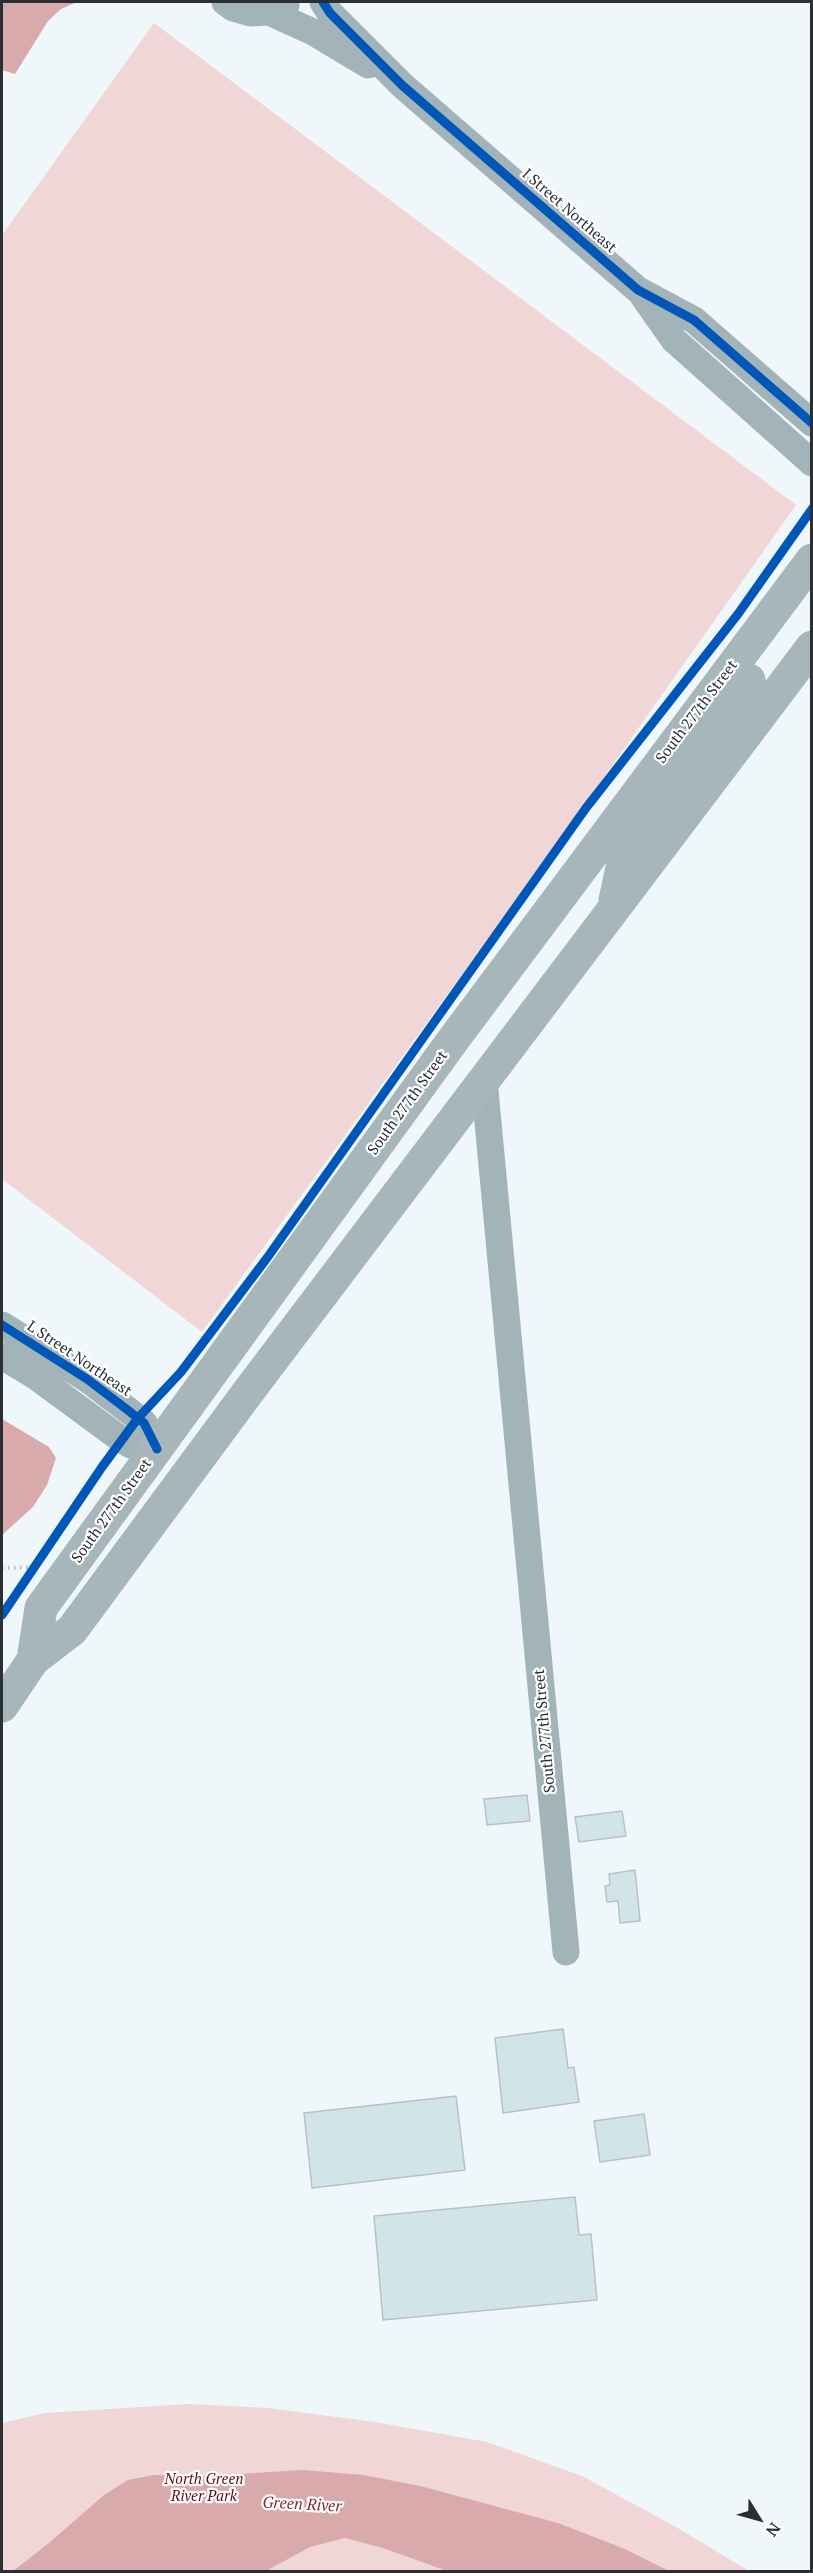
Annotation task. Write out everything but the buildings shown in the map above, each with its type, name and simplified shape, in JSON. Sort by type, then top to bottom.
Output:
[{"type":"main road","name":"South 277th Street","points":[[33,1660],[41,1608],[533,933],[812,560]]},
{"type":"main road","points":[[612,910],[625,854],[812,596]]},
{"type":"main road","name":"South 277th Street","points":[[2,1706],[33,1660],[72,1630],[371,1228],[812,646]]},
{"type":"main road","points":[[483,1080],[480,1046],[485,1033],[518,988],[533,933]]},
{"type":"main road","points":[[72,1630],[84,1592],[148,1488],[156,1469],[157,1449],[190,1432],[222,1399],[325,1260],[371,1228]]},
{"type":"street","points":[[225,2],[233,8],[251,13],[280,7]]},
{"type":"street","name":"I Street Northeast","points":[[323,2],[330,13],[403,86],[638,291],[674,340],[812,463]]},
{"type":"street","name":"I Street Northeast","points":[[280,7],[313,32],[403,86]]},
{"type":"street","name":"I Street Northeast","points":[[638,291],[693,320],[812,423]]},
{"type":"street","name":"South 277th Street","points":[[483,1080],[566,1952]]},
{"type":"street","name":"L Street Northeast","points":[[2,1325],[87,1379],[144,1423],[157,1449]]},
{"type":"street","points":[[2,1356],[35,1376],[122,1440],[131,1445],[157,1449]]},
{"type":"path","points":[[28,1577],[40,1558]]},
{"type":"path","points":[[2,1568],[34,1567]]},
{"type":"green space","points":[[154,23],[796,505],[551,852],[202,1332],[2,1179],[2,235]]},
{"type":"green space","name":"North Green River Park","points":[[189,2404],[268,2408],[375,2422],[487,2442],[582,2476],[676,2527],[749,2571],[2,2571],[2,2423],[45,2413]]},
{"type":"water","points":[[2,2],[77,2],[61,9],[48,21],[15,74],[2,70]]},
{"type":"water","points":[[2,1419],[49,1447],[56,1458],[47,1485],[33,1507],[2,1535]]},
{"type":"water","name":"Green River","points":[[303,2470],[363,2475],[420,2486],[558,2523],[625,2549],[669,2571],[447,2571],[383,2548],[345,2538],[310,2547],[266,2571],[13,2571],[104,2495],[128,2480],[153,2475],[204,2476]]},
{"type":"cycle path","points":[[323,2],[330,13],[403,86],[638,290],[694,320],[812,423]]},
{"type":"cycle path","points":[[2,1615],[102,1467],[138,1418],[181,1372],[267,1258],[586,808],[738,614],[812,509]]},
{"type":"cycle path","points":[[2,1325],[87,1379],[129,1411],[144,1423],[157,1449]]}]
